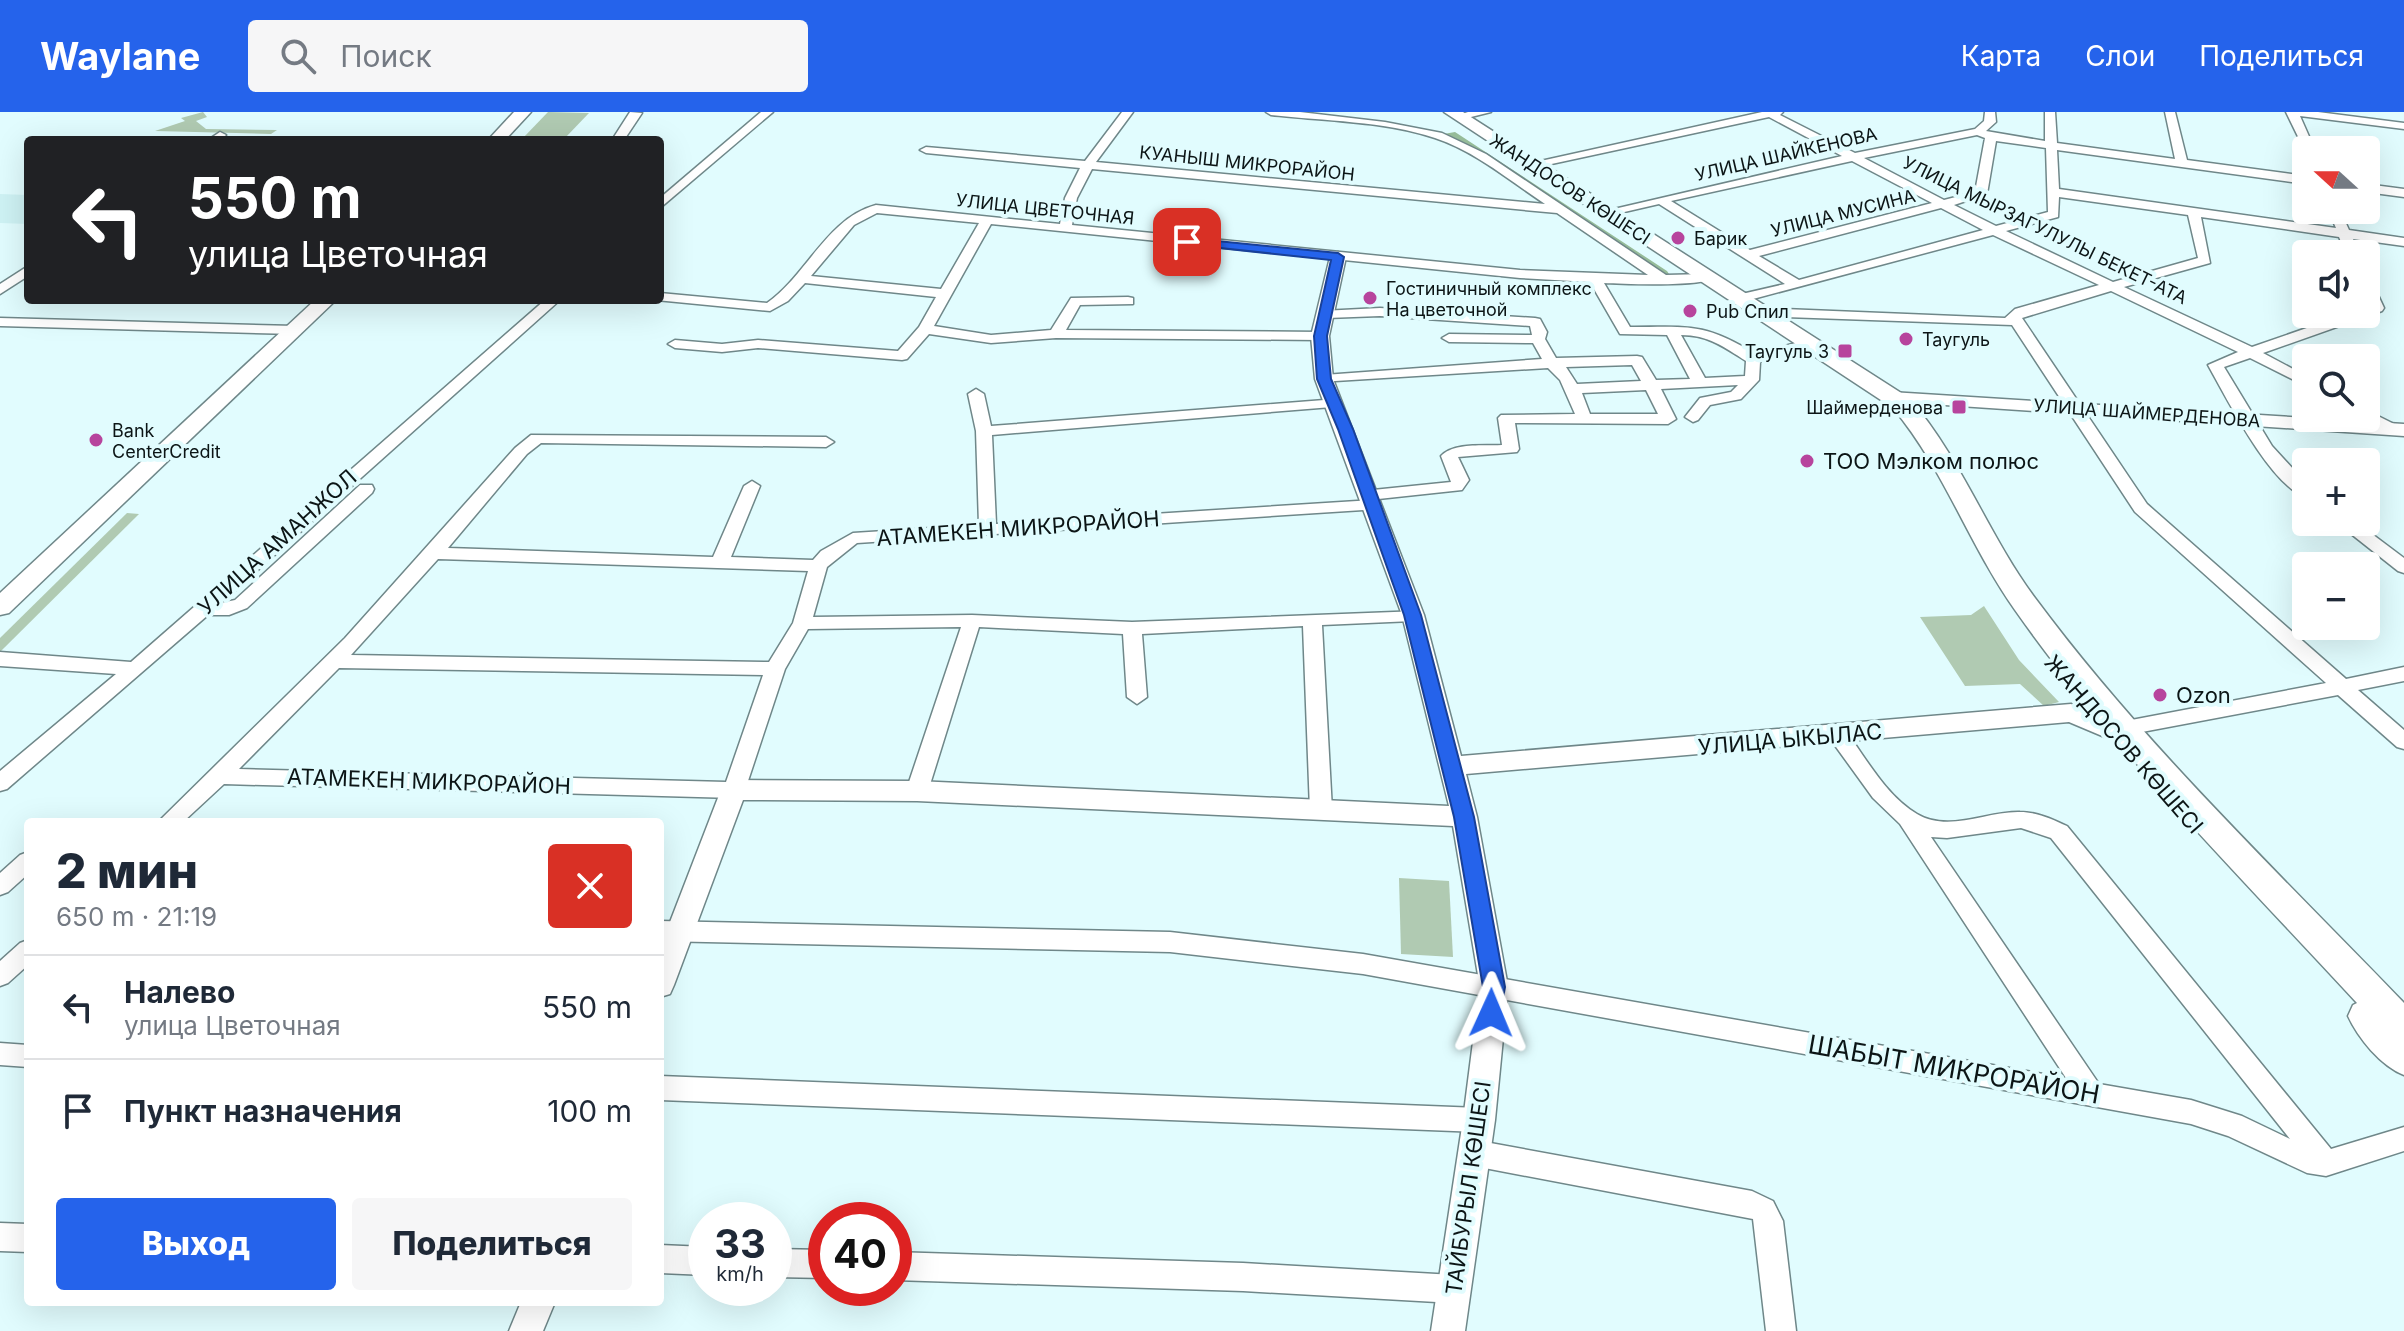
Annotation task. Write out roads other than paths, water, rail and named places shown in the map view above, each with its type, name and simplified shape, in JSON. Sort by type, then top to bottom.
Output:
[{"type":"main road","points":[[500,136],[523,112]]},
{"type":"main road","name":"ЖАНДОСОВ КӨШЕСІ","points":[[1456,115],[1481,120],[1533,164],[1807,344],[1909,403],[2006,576],[2116,729],[2404,1058]]},
{"type":"main road","points":[[0,607],[322,304]]},
{"type":"main road","name":"ЖАНДОСОВ КӨШЕСІ","points":[[2116,729],[2404,1028]]},
{"type":"street","points":[[621,136],[635,112]]},
{"type":"street","points":[[664,201],[768,112]]},
{"type":"street","points":[[1066,229],[1066,213],[1090,165],[1128,112]]},
{"type":"street","points":[[1271,112],[1385,125],[1438,135],[1482,156],[1664,280]]},
{"type":"street","name":"УЛИЦА МУСИНА","points":[[1748,255],[1946,206],[1981,194],[1984,134],[1990,122],[1990,112]]},
{"type":"street","points":[[1738,299],[2054,214],[2050,112]]},
{"type":"street","points":[[2170,112],[2182,163]]},
{"type":"street","points":[[2292,112],[2404,126]]},
{"type":"street","points":[[2292,112],[2303,136]]},
{"type":"street","points":[[1533,164],[1772,113]]},
{"type":"street","name":"УЛИЦА МЫРЗАГУЛУЛЫ БЕКЕТ-АТА","points":[[1772,113],[1946,206],[2292,375]]},
{"type":"street","points":[[1438,135],[1481,120]]},
{"type":"street","name":"УЛИЦА ШАЙКЕНОВА","points":[[1607,212],[1854,157],[1984,134],[2292,178]]},
{"type":"street","name":"КУАНЫШ МИКРОРАЙОН","points":[[926,150],[1565,210]]},
{"type":"street","points":[[2380,190],[2404,193]]},
{"type":"street","points":[[2053,191],[2404,242]]},
{"type":"street","points":[[1662,201],[1797,285]]},
{"type":"street","name":"УЛИЦА ЦВЕТОЧНАЯ","points":[[664,297],[770,307],[801,279],[850,222],[868,210],[1595,279],[1706,278]]},
{"type":"street","points":[[1759,312],[2008,322],[2020,312],[2205,260],[2194,212]]},
{"type":"street","points":[[675,344],[722,348],[758,344],[894,358],[905,354],[925,329],[987,221]]},
{"type":"street","points":[[2340,224],[2347,240]]},
{"type":"street","name":"ТАЙБУРЫЛ КӨШЕСІ","points":[[1338,257],[1320,336],[1324,379],[1413,615],[1464,817],[1494,987],[1479,1120],[1448,1331]]},
{"type":"street","points":[[0,290],[24,273]]},
{"type":"street","points":[[801,279],[945,294]]},
{"type":"street","points":[[1595,279],[1621,329],[1709,333],[1753,359],[1807,344]]},
{"type":"street","points":[[1056,334],[1076,301],[1128,301]]},
{"type":"street","name":"УЛИЦА АМАНЖОЛ","points":[[0,783],[135,669],[548,304]]},
{"type":"street","points":[[1324,379],[1551,363],[1637,360],[1668,418],[1585,420],[1571,389],[1557,365],[1551,363],[1538,339],[1537,324],[1380,312],[1327,314]]},
{"type":"street","points":[[2014,317],[2141,508],[2404,742]]},
{"type":"street","points":[[0,322],[295,330]]},
{"type":"street","points":[[2292,480],[2260,444],[2215,365],[2318,328]]},
{"type":"street","points":[[925,329],[991,339],[1056,334],[1320,336]]},
{"type":"street","points":[[1672,331],[1699,381]]},
{"type":"street","points":[[1449,338],[1538,339]]},
{"type":"street","points":[[1693,417],[1705,401],[1736,396],[1752,380],[1753,359]]},
{"type":"street","points":[[1571,389],[1752,380]]},
{"type":"street","points":[[976,394],[984,431],[988,530]]},
{"type":"street","points":[[984,431],[1332,402]]},
{"type":"street","name":"УЛИЦА ШАЙМЕРДЕНОВА","points":[[1909,403],[2077,408],[2401,429]]},
{"type":"street","name":"АТАМЕКЕН МИКРОРАЙОН","points":[[818,566],[827,555],[853,538],[1371,500],[1456,486],[1461,480],[1449,456],[1453,453],[1511,449],[1506,418],[1585,420]]},
{"type":"street","points":[[2380,421],[2401,429]]},
{"type":"street","points":[[173,818],[335,661],[436,553],[521,451],[537,438],[826,442]]},
{"type":"street","points":[[720,562],[752,486]]},
{"type":"street","points":[[202,609],[229,609],[241,604],[366,489]]},
{"type":"street","points":[[2363,536],[2404,567]]},
{"type":"street","points":[[436,553],[818,566],[802,623],[775,669],[734,790],[671,931],[664,965]]},
{"type":"street","points":[[802,623],[972,621],[1132,628],[1413,615]]},
{"type":"street","points":[[1312,619],[1321,810]]},
{"type":"street","points":[[917,791],[972,621]]},
{"type":"street","points":[[1132,628],[1137,697]]},
{"type":"street","points":[[0,659],[135,669]]},
{"type":"street","points":[[335,661],[775,669]]},
{"type":"street","points":[[2116,729],[2404,674]]},
{"type":"street","name":"УЛИЦА ЫКЫЛАС","points":[[1451,766],[2071,713],[2116,729]]},
{"type":"street","points":[[1838,735],[1908,819],[2091,1094]]},
{"type":"street","name":"АТАМЕКЕН МИКРОРАЙОН","points":[[220,776],[734,790],[917,791],[1464,817]]},
{"type":"street","points":[[1908,819],[1936,831],[2028,818],[2045,822],[2059,832],[2326,1163],[2404,1139]]},
{"type":"street","points":[[0,886],[24,865]]},
{"type":"street","name":"ШАБЫТ МИКРОРАЙОН","points":[[671,931],[1170,942],[1363,964],[2191,1112],[2233,1125],[2287,1151],[2326,1163]]},
{"type":"street","points":[[0,976],[24,954]]},
{"type":"street","points":[[0,1054],[24,1056]]},
{"type":"street","points":[[664,1088],[1479,1120]]},
{"type":"street","points":[[1474,1153],[1752,1204],[1763,1210],[1769,1221],[1781,1331]]},
{"type":"street","points":[[0,1237],[24,1238]]},
{"type":"street","points":[[664,1259],[688,1260]]},
{"type":"street","points":[[912,1267],[1243,1277],[1454,1289]]},
{"type":"street","points":[[526,1331],[536,1306]]},
{"type":"place","name":"Барик","points":[[1678,238]]},
{"type":"place","name":"Гостиничный комплекс На цветочной","points":[[1370,298]]},
{"type":"place","name":"Pub Спил","points":[[1690,311]]},
{"type":"place","name":"Таугуль","points":[[1906,339]]},
{"type":"place","name":"Таугуль 3","points":[[1845,351]]},
{"type":"place","name":"Шаймерденова","points":[[1959,407]]},
{"type":"place","name":"Bank CenterCredit","points":[[96,440]]},
{"type":"place","name":"ТОО Мэлком полюс","points":[[1807,461]]},
{"type":"place","name":"Ozon","points":[[2160,695]]}]
